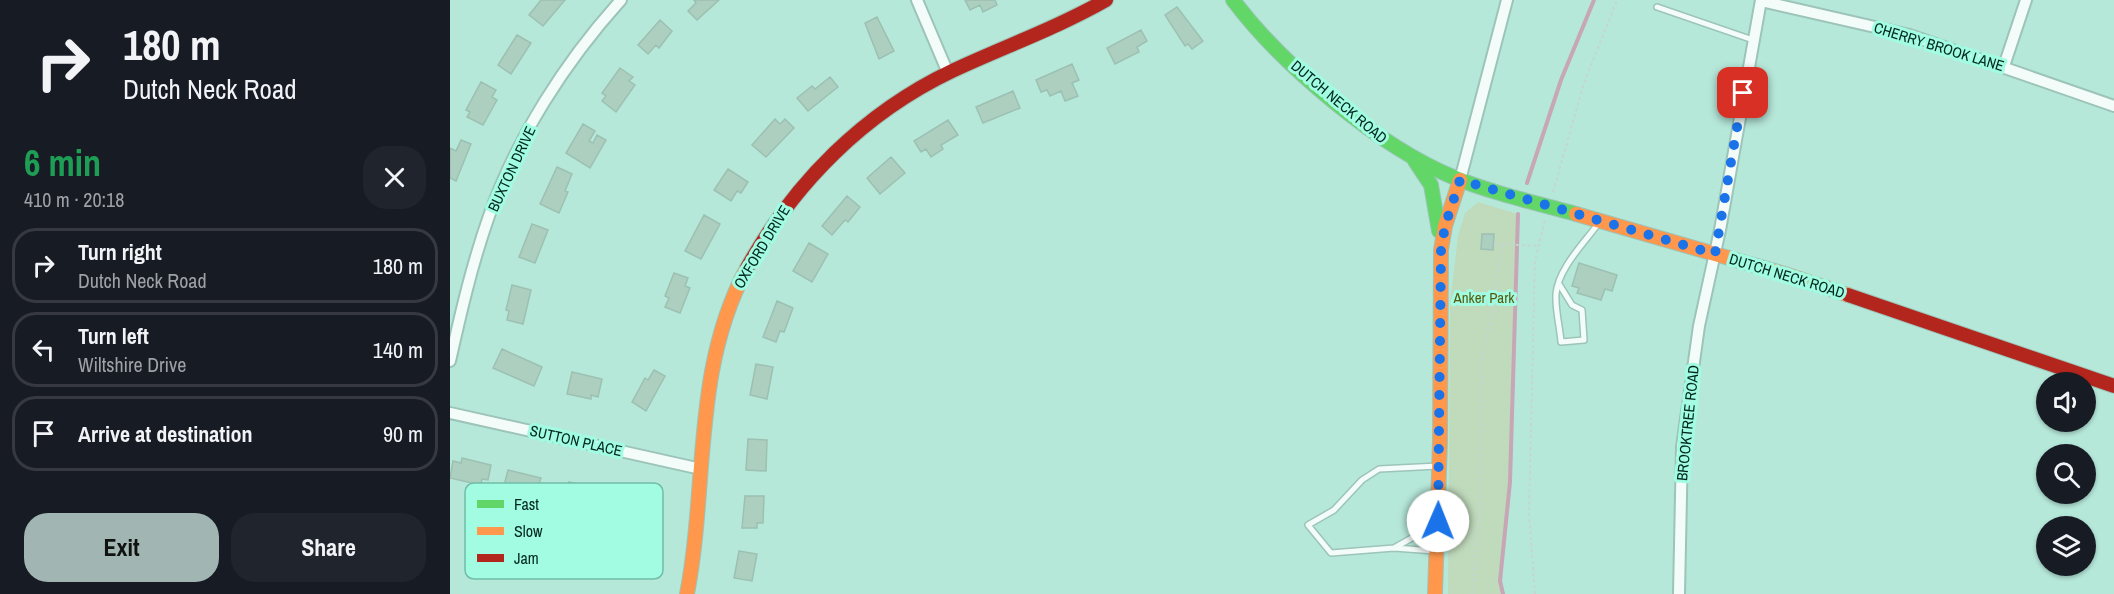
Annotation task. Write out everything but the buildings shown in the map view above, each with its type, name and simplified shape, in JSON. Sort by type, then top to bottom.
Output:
[{"type":"street","name":"BUXTON DRIVE","points":[[450,361],[477,253],[504,179],[550,93],[582,48],[621,0]]},
{"type":"street","points":[[917,0],[948,73]]},
{"type":"street","name":"OXFORD DRIVE","points":[[687,594],[696,541],[709,377],[729,303],[781,211],[824,161],[850,137],[916,90],[948,73],[1076,17],[1106,0]]},
{"type":"street","name":"DUTCH NECK ROAD","points":[[1233,0],[1274,47],[1381,140],[1413,159],[1460,180],[1854,296],[2114,386]]},
{"type":"street","points":[[1441,250],[1445,226],[1460,180],[1508,0]]},
{"type":"street","points":[[2004,66],[2026,0]]},
{"type":"street","name":"CHERRY BROOK LANE","points":[[1761,1],[1910,35],[2114,106]]},
{"type":"street","name":"BROOKTREE ROAD","points":[[1679,594],[1682,447],[1699,326],[1715,254],[1761,1]]},
{"type":"street","points":[[1413,159],[1422,169],[1435,194],[1441,250],[1440,466],[1435,594]]},
{"type":"street","name":"SUTTON PLACE","points":[[450,413],[701,469]]},
{"type":"lane","points":[[1657,7],[1753,40]]},
{"type":"lane","points":[[1559,284],[1572,305],[1582,310],[1584,340],[1561,342],[1556,294],[1559,284],[1577,252],[1601,221]]},
{"type":"lane","points":[[1435,551],[1394,548],[1331,553],[1308,525],[1334,510],[1362,480],[1379,469],[1440,466]]},
{"type":"lane","points":[[1394,548],[1416,535],[1438,528]]},
{"type":"path","points":[[1494,244],[1539,246]]},
{"type":"path","points":[[1472,594],[1481,494],[1482,357],[1494,303],[1502,244]]},
{"type":"green space","name":"Anker Park","points":[[1478,202],[1518,214],[1510,482],[1500,581],[1503,594],[1448,594],[1450,304],[1458,236],[1465,213]]},
{"type":"waterway","points":[[1527,183],[1561,80],[1594,0]]},
{"type":"waterway","points":[[1503,594],[1500,581],[1510,482],[1518,214]]},
{"type":"traffic: fast","points":[[1233,0],[1253,25],[1304,76],[1363,125],[1394,145],[1424,163],[1468,183],[1576,214]]},
{"type":"traffic: fast","points":[[1415,161],[1431,185],[1439,231]]},
{"type":"traffic: slow","points":[[1435,594],[1440,441],[1441,250],[1445,226],[1460,180]]},
{"type":"traffic: slow","points":[[1576,214],[1788,275],[1848,295]]},
{"type":"traffic: slow","points":[[687,594],[698,511],[709,387],[717,346],[729,307],[747,268]]},
{"type":"traffic: jam","points":[[747,268],[786,207],[809,179],[861,129],[889,108],[952,71],[1106,0]]},
{"type":"traffic: jam","points":[[1848,295],[2114,386]]},
{"type":"route","points":[[1438,521],[1441,250],[1445,226],[1460,180],[1715,254],[1743,93]]}]
